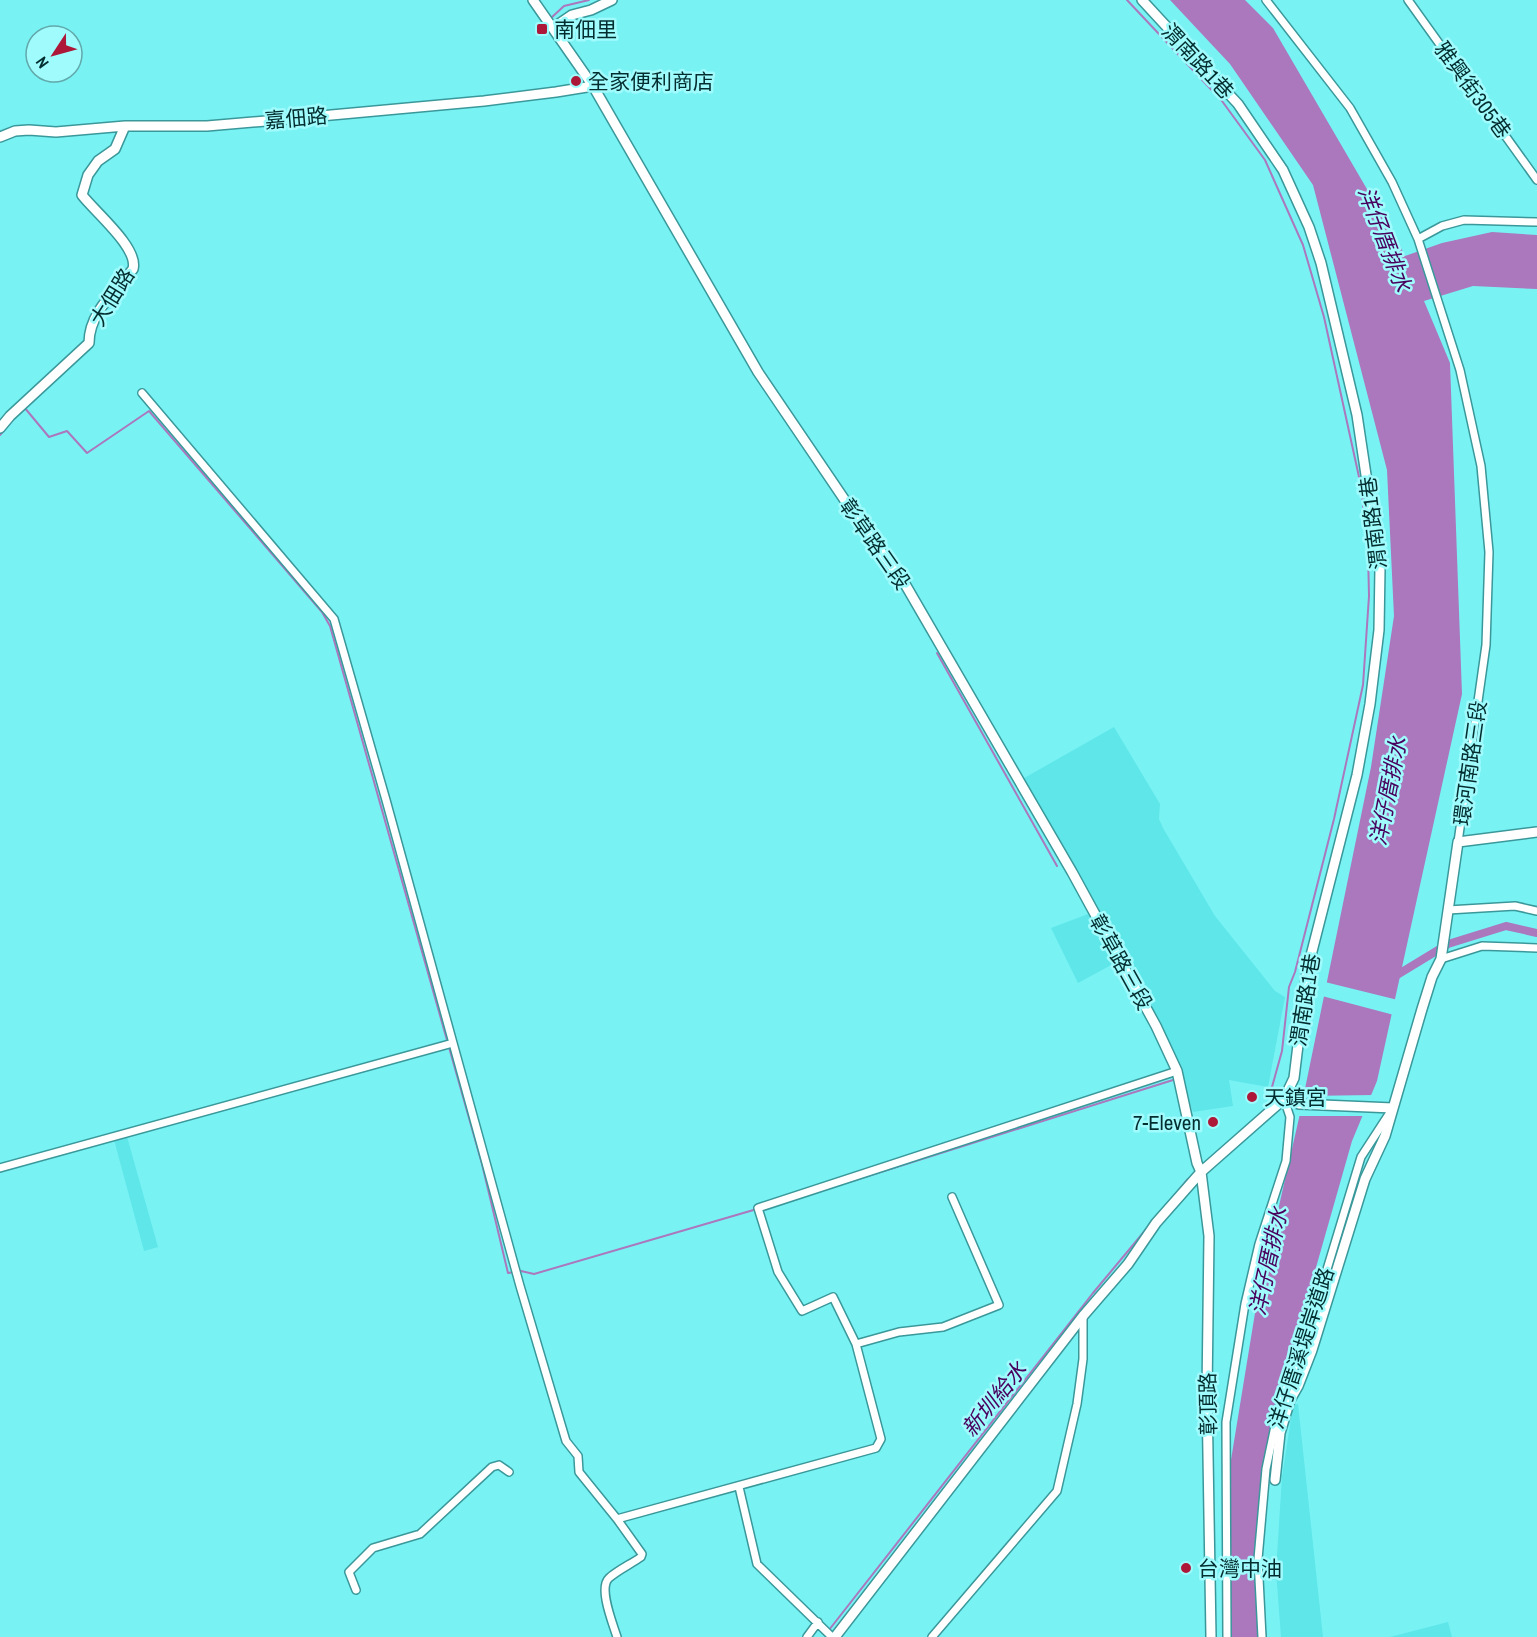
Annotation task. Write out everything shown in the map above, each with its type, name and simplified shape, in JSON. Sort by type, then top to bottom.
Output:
[{"type":"street","name":"彰草路三段","points":[[533,0],[593,86],[758,372],[863,527],[905,584],[1077,883],[1156,1026],[1177,1071]]},
{"type":"street","points":[[553,28],[572,15],[591,10],[612,0]]},
{"type":"street","name":"渭南路1巷","points":[[1142,0],[1238,104],[1282,170],[1309,227],[1321,263],[1357,415],[1380,568],[1379,630],[1372,696],[1357,775],[1307,971],[1294,1078],[1284,1099]]},
{"type":"street","points":[[1266,0],[1350,108],[1392,182],[1418,240],[1442,226],[1464,220],[1537,222]]},
{"type":"street","name":"雅興街305巷","points":[[1408,0],[1537,180]]},
{"type":"street","name":"嘉佃路","points":[[0,137],[15,131],[56,132],[125,126],[207,126],[266,121],[484,101],[593,86]]},
{"type":"street","name":"大佃路","points":[[0,428],[89,343],[95,316],[134,269],[132,254],[113,228],[82,195],[88,175],[98,161],[115,149],[125,126]]},
{"type":"street","name":"環河南路三段","points":[[1275,1480],[1280,1433],[1290,1400],[1312,1350],[1365,1179],[1385,1136],[1432,977],[1441,959],[1486,645],[1489,552],[1481,466],[1460,370],[1418,240]]},
{"type":"street","points":[[142,393],[334,619],[517,1275],[566,1441],[578,1456],[579,1472],[642,1554],[641,1557],[608,1579],[603,1589],[617,1637]]},
{"type":"street","points":[[1458,842],[1537,832]]},
{"type":"street","points":[[1448,910],[1515,906],[1537,911]]},
{"type":"street","points":[[1441,959],[1482,946],[1537,948]]},
{"type":"street","points":[[0,1168],[453,1043]]},
{"type":"street","points":[[617,1519],[876,1448],[881,1439],[856,1344],[832,1298],[802,1311],[778,1272],[758,1208],[1177,1071]]},
{"type":"street","name":"彰頂路","points":[[1177,1071],[1199,1168],[1209,1236],[1207,1394],[1211,1637]]},
{"type":"street","points":[[1284,1099],[1299,1104],[1393,1108]]},
{"type":"street","points":[[739,1487],[757,1564],[833,1636],[1083,1316],[1128,1264],[1156,1223],[1199,1168],[1284,1099]]},
{"type":"street","points":[[1227,1637],[1226,1422],[1247,1294],[1259,1244],[1286,1161],[1290,1117],[1284,1099]]},
{"type":"street","name":"洋仔厝溪堤岸道路","points":[[1262,1637],[1258,1559],[1266,1469],[1279,1407],[1308,1332],[1361,1156],[1393,1108]]},
{"type":"street","points":[[856,1344],[899,1332],[943,1327],[999,1305],[952,1197]]},
{"type":"street","points":[[932,1637],[1057,1491],[1077,1404],[1083,1359],[1083,1316]]},
{"type":"street","points":[[356,1590],[349,1572],[373,1548],[420,1534],[492,1467],[499,1465],[509,1473]]},
{"type":"street","points":[[807,1637],[818,1622]]},
{"type":"shaded area","points":[[1114,727],[1160,804],[1159,819],[1163,828],[1215,916],[1275,991],[1285,997],[1268,1087],[1229,1080],[1233,1106],[1193,1112],[1177,1071],[1019,781]]},
{"type":"shaded area","points":[[1088,914],[1115,963],[1078,983],[1051,928]]},
{"type":"shaded area","points":[[126,1133],[158,1247],[144,1251],[113,1136]]},
{"type":"shaded area","points":[[1298,1404],[1323,1637],[1281,1637],[1276,1571],[1282,1477],[1293,1405]]},
{"type":"shaded area","points":[[1448,1622],[1452,1637],[1390,1637]]},
{"type":"water","name":"洋仔厝排水","points":[[1170,0],[1245,0],[1273,28],[1405,256],[1442,243],[1492,232],[1537,235],[1537,289],[1473,286],[1424,301],[1450,363],[1462,694],[1377,1081],[1352,1141],[1276,1408],[1256,1558],[1267,1637],[1229,1637],[1230,1466],[1256,1307],[1299,1118],[1371,767],[1394,616],[1387,470],[1313,185],[1230,64]]},
{"type":"pier","points":[[1325,982],[1398,1000],[1394,1015],[1322,996]]},
{"type":"pier","points":[[1374,1095],[1366,1116],[1296,1116],[1304,1096]]},
{"type":"waterway","points":[[551,18],[564,6],[589,0]]},
{"type":"waterway","points":[[1127,0],[1222,101],[1265,160],[1303,245],[1324,317],[1361,486],[1368,550],[1369,596],[1363,685],[1334,819],[1295,972],[1289,987],[1282,1051],[1272,1087]]},
{"type":"waterway","points":[[24,407],[49,437],[67,431],[87,453],[149,411],[322,612],[330,626],[482,1164],[508,1273],[521,1271],[534,1274],[757,1209]]},
{"type":"waterway","points":[[0,435],[16,416]]},
{"type":"waterway","points":[[937,653],[1057,866]]},
{"type":"waterway","points":[[1392,978],[1448,944],[1506,926],[1537,933]]},
{"type":"waterway","points":[[849,1182],[1173,1080]]},
{"type":"waterway","name":"新圳給水","points":[[1169,1202],[1188,1179]]},
{"type":"waterway","name":"新圳給水","points":[[829,1630],[1093,1293],[1148,1227]]},
{"type":"place","name":"南佃里","points":[[542,29]]},
{"type":"place","name":"全家便利商店","points":[[576,81]]},
{"type":"place","name":"天鎮宮","points":[[1252,1097]]},
{"type":"place","name":"7-Eleven","points":[[1213,1122]]},
{"type":"place","name":"台灣中油","points":[[1186,1568]]}]
